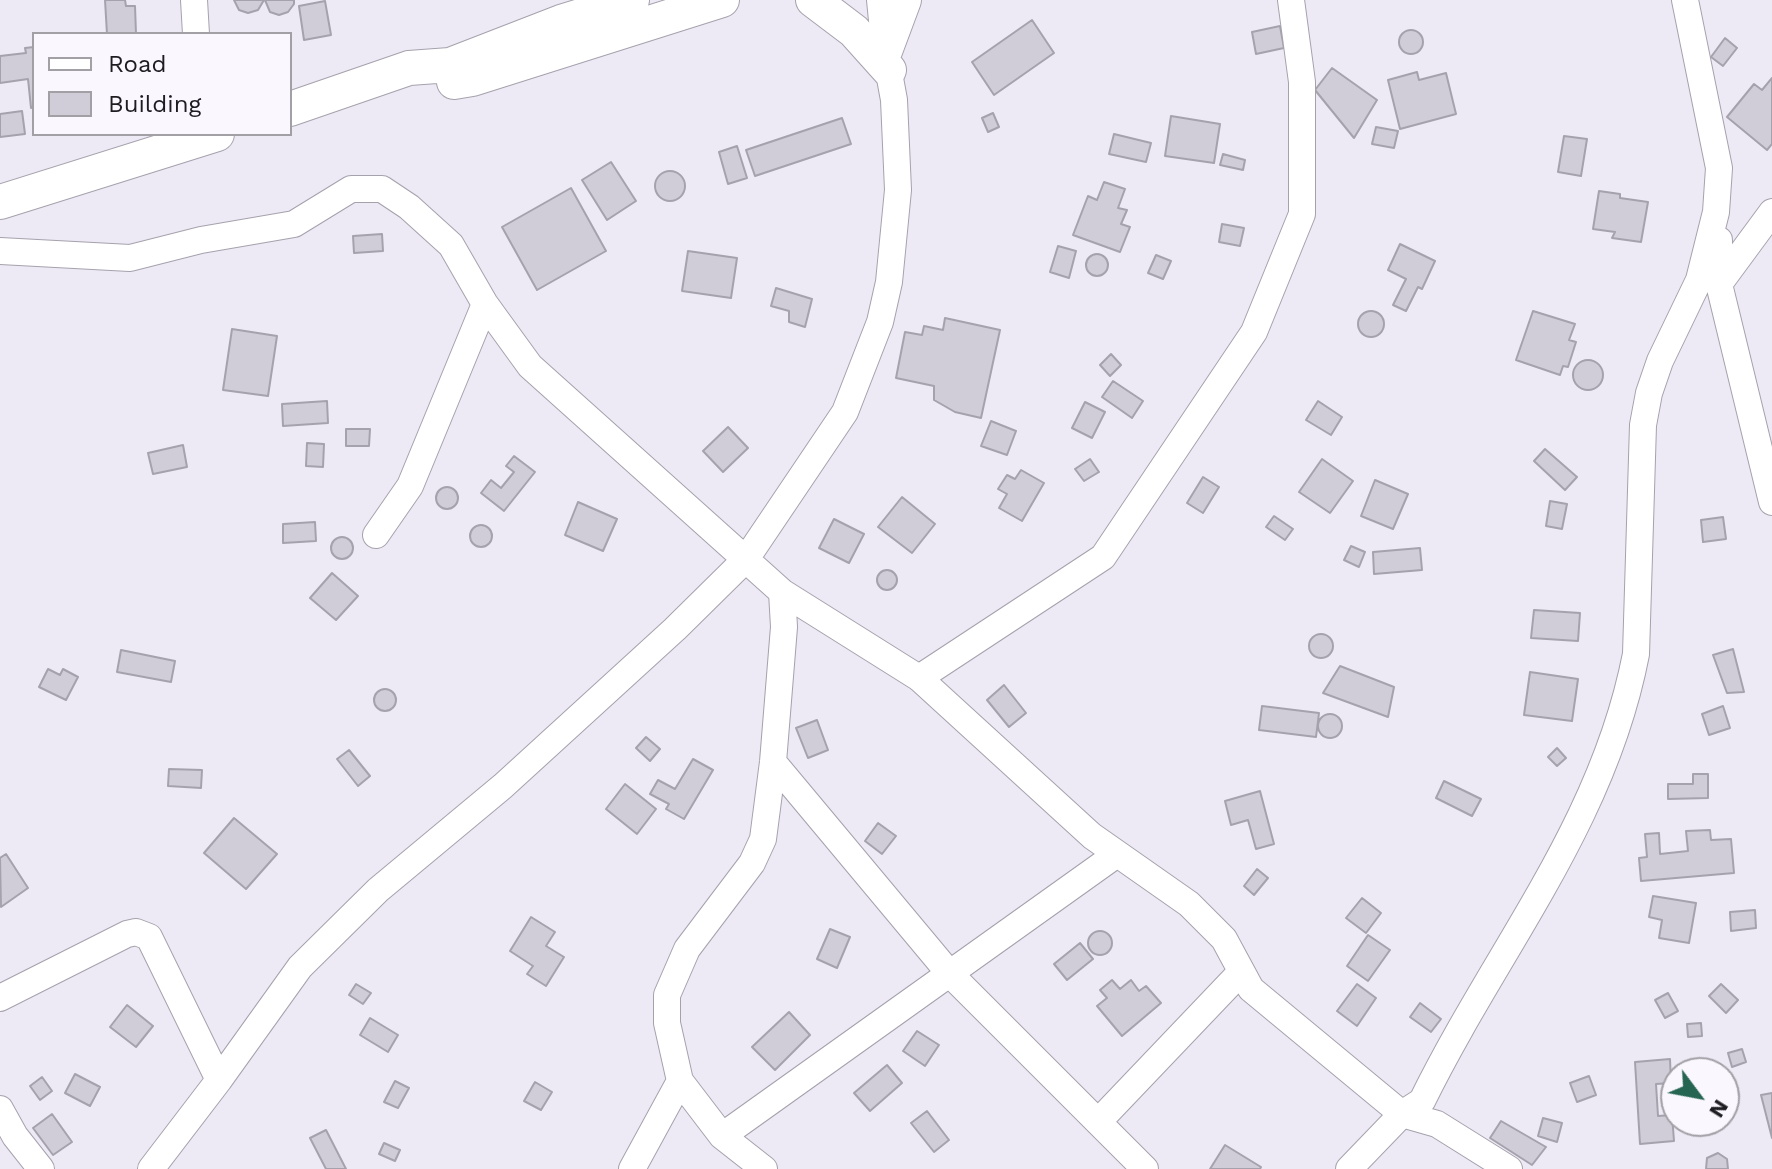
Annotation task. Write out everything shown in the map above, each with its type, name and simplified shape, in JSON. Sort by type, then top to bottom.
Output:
[{"type":"main road","points":[[292,108],[409,68],[450,65],[561,22],[632,0]]},
{"type":"main road","points":[[409,68],[445,84],[472,79],[722,0]]},
{"type":"main road","points":[[813,0],[887,61],[904,0]]},
{"type":"main road","points":[[0,202],[207,136]]},
{"type":"street","points":[[194,0],[196,32]]},
{"type":"street","points":[[151,1169],[300,967],[326,938],[388,881],[503,786],[675,629],[746,559],[845,412],[880,322],[889,282],[898,190],[894,100],[880,0]]},
{"type":"street","points":[[1685,0],[1719,168],[1719,284],[1772,502]]},
{"type":"street","points":[[919,678],[1103,557],[1254,332],[1302,214],[1302,82],[1284,3]]},
{"type":"street","points":[[1349,1169],[1402,1114],[1422,1101],[1549,881],[1602,773],[1631,681],[1636,654],[1643,425],[1649,393],[1660,361],[1699,280],[1716,212],[1719,168]]},
{"type":"street","points":[[0,251],[130,258],[201,240],[294,224],[351,189],[382,189],[409,207],[451,245],[485,304],[530,366],[782,592],[919,678],[1092,836],[1189,904],[1224,939],[1251,989],[1402,1114],[1437,1124],[1509,1169]]},
{"type":"street","points":[[1719,284],[1772,212]]},
{"type":"street","points":[[376,535],[410,486],[485,304]]},
{"type":"street","points":[[764,1169],[722,1136],[680,1081],[667,1023],[667,995],[687,949],[752,863],[763,839],[784,627],[782,592]]},
{"type":"street","points":[[773,762],[950,974],[1145,1169]]},
{"type":"street","points":[[722,1136],[1117,854]]},
{"type":"street","points":[[0,998],[127,934],[144,934],[149,937],[219,1080]]},
{"type":"street","points":[[1098,1122],[1241,972]]},
{"type":"street","points":[[632,1169],[680,1081]]},
{"type":"street","points":[[0,1109],[15,1136],[41,1169]]},
{"type":"building","points":[[105,0],[125,0],[126,6],[135,6],[136,32],[107,32]]},
{"type":"building","points":[[234,0],[264,0],[258,10],[248,13],[239,10]]},
{"type":"building","points":[[265,0],[294,0],[294,4],[288,12],[279,15],[270,12]]},
{"type":"building","points":[[325,1],[331,35],[304,40],[299,6]]},
{"type":"building","points":[[1032,20],[1054,53],[994,95],[972,62]]},
{"type":"building","points":[[1280,26],[1284,48],[1256,54],[1252,32]]},
{"type":"building","points":[[1411,30],[1420,33],[1423,42],[1420,51],[1411,54],[1402,51],[1399,42],[1402,33]]},
{"type":"building","points":[[1725,38],[1737,48],[1723,66],[1711,57]]},
{"type":"building","points":[[32,47],[31,108],[28,79],[0,83],[0,56],[26,53],[25,48]]},
{"type":"building","points":[[1332,68],[1377,100],[1354,138],[1315,90]]},
{"type":"building","points":[[1417,72],[1419,80],[1446,73],[1456,114],[1400,129],[1388,80]]},
{"type":"building","points":[[1772,78],[1772,144],[1767,150],[1727,117],[1754,84],[1762,90]]},
{"type":"building","points":[[22,111],[25,134],[0,137],[0,114]]},
{"type":"building","points":[[993,113],[999,127],[988,132],[982,118]]},
{"type":"building","points":[[1171,116],[1220,124],[1214,163],[1165,156]]},
{"type":"building","points":[[842,118],[851,144],[755,176],[746,150]]},
{"type":"building","points":[[1376,127],[1398,131],[1394,148],[1372,144]]},
{"type":"building","points":[[1114,134],[1151,143],[1146,162],[1109,154]]},
{"type":"building","points":[[1564,136],[1587,139],[1581,176],[1558,172]]},
{"type":"building","points":[[737,146],[747,178],[728,184],[719,152]]},
{"type":"building","points":[[1223,154],[1245,160],[1243,170],[1220,165]]},
{"type":"building","points":[[611,162],[636,201],[607,220],[582,180]]},
{"type":"building","points":[[670,171],[676,172],[684,180],[684,192],[676,200],[670,201],[664,200],[656,192],[655,186],[656,180],[664,172]]},
{"type":"building","points":[[1104,182],[1125,189],[1118,208],[1127,210],[1121,224],[1130,227],[1120,252],[1073,235],[1088,196],[1097,200]]},
{"type":"building","points":[[571,188],[606,251],[537,290],[502,227]]},
{"type":"building","points":[[1599,191],[1648,202],[1641,242],[1612,238],[1615,232],[1593,229]]},
{"type":"building","points":[[1222,224],[1244,228],[1240,246],[1219,242]]},
{"type":"building","points":[[382,234],[383,251],[354,253],[353,236]]},
{"type":"building","points":[[1400,244],[1435,261],[1422,289],[1418,287],[1406,311],[1393,305],[1406,279],[1388,270]]},
{"type":"building","points":[[1058,246],[1076,251],[1069,278],[1050,272]]},
{"type":"building","points":[[688,251],[737,258],[731,298],[682,291]]},
{"type":"building","points":[[1097,254],[1105,257],[1108,265],[1105,273],[1097,276],[1089,273],[1086,265],[1089,257]]},
{"type":"building","points":[[1156,255],[1171,261],[1163,279],[1148,273]]},
{"type":"building","points":[[776,288],[812,299],[805,327],[789,322],[789,311],[771,306]]},
{"type":"building","points":[[1371,311],[1380,315],[1384,324],[1380,333],[1371,337],[1362,333],[1358,324],[1362,315]]},
{"type":"building","points":[[1533,311],[1575,324],[1569,340],[1576,342],[1568,367],[1563,366],[1560,375],[1516,360]]},
{"type":"building","points":[[945,318],[1000,330],[981,418],[955,412],[934,400],[934,386],[896,378],[905,332],[922,335],[924,326],[943,330]]},
{"type":"building","points":[[232,329],[277,336],[268,396],[223,390]]},
{"type":"building","points":[[1111,354],[1121,365],[1110,376],[1100,365]]},
{"type":"building","points":[[1588,360],[1594,361],[1602,369],[1602,381],[1594,389],[1588,390],[1582,389],[1574,381],[1573,375],[1574,369],[1582,361]]},
{"type":"building","points":[[1113,381],[1143,401],[1132,418],[1102,397]]},
{"type":"building","points":[[327,401],[328,423],[283,426],[282,404]]},
{"type":"building","points":[[1318,401],[1342,417],[1331,435],[1306,420]]},
{"type":"building","points":[[1085,402],[1105,412],[1092,438],[1072,428]]},
{"type":"building","points":[[991,421],[1016,431],[1007,455],[981,446]]},
{"type":"building","points":[[728,427],[748,448],[723,472],[703,451]]},
{"type":"building","points":[[346,429],[370,429],[369,446],[346,446]]},
{"type":"building","points":[[307,443],[324,444],[323,467],[306,466]]},
{"type":"building","points":[[183,445],[187,467],[153,474],[148,453]]},
{"type":"building","points":[[1545,449],[1577,477],[1565,490],[1534,461]]},
{"type":"building","points":[[514,456],[535,472],[504,511],[481,493],[491,480],[501,488],[514,472],[506,466]]},
{"type":"building","points":[[1090,459],[1099,472],[1084,481],[1075,469]]},
{"type":"building","points":[[1322,459],[1353,481],[1330,513],[1299,492]]},
{"type":"building","points":[[1021,470],[1044,483],[1022,521],[999,508],[1007,494],[998,489],[1007,475],[1015,479]]},
{"type":"building","points":[[1203,477],[1219,487],[1203,513],[1187,503]]},
{"type":"building","points":[[1375,480],[1408,494],[1393,529],[1361,516]]},
{"type":"building","points":[[447,487],[455,490],[458,498],[455,506],[447,509],[439,506],[436,498],[439,490]]},
{"type":"building","points":[[902,497],[935,524],[912,553],[878,527]]},
{"type":"building","points":[[1550,501],[1567,504],[1562,529],[1546,526]]},
{"type":"building","points":[[578,502],[617,519],[603,551],[565,535]]},
{"type":"building","points":[[1274,516],[1293,529],[1285,540],[1266,527]]},
{"type":"building","points":[[1723,517],[1726,539],[1703,542],[1701,520]]},
{"type":"building","points":[[834,519],[864,534],[849,563],[819,548]]},
{"type":"building","points":[[315,522],[316,541],[283,543],[283,524]]},
{"type":"building","points":[[481,525],[489,528],[492,536],[489,544],[481,547],[473,544],[470,536],[473,528]]},
{"type":"building","points":[[342,537],[350,540],[353,548],[350,556],[342,559],[334,556],[331,548],[334,540]]},
{"type":"building","points":[[1351,546],[1365,552],[1359,567],[1344,560]]},
{"type":"building","points":[[1420,548],[1422,570],[1374,574],[1373,552]]},
{"type":"building","points":[[887,570],[894,573],[897,580],[894,587],[887,590],[880,587],[877,580],[880,573]]},
{"type":"building","points":[[332,573],[358,596],[336,620],[310,598]]},
{"type":"building","points":[[1534,610],[1580,613],[1578,641],[1531,638]]},
{"type":"building","points":[[1321,634],[1332,641],[1333,646],[1326,657],[1321,658],[1310,651],[1309,646],[1316,635]]},
{"type":"building","points":[[1733,649],[1744,692],[1727,693],[1713,655]]},
{"type":"building","points":[[121,650],[175,661],[171,682],[117,672]]},
{"type":"building","points":[[1340,666],[1394,687],[1388,717],[1323,693]]},
{"type":"building","points":[[48,669],[60,675],[63,669],[78,677],[66,700],[39,687]]},
{"type":"building","points":[[1530,672],[1578,679],[1572,721],[1524,715]]},
{"type":"building","points":[[1004,685],[1026,713],[1009,727],[987,700]]},
{"type":"building","points":[[385,689],[393,692],[396,700],[393,708],[385,711],[377,708],[374,700],[377,692]]},
{"type":"building","points":[[1262,706],[1319,713],[1316,737],[1259,730]]},
{"type":"building","points":[[1723,706],[1730,728],[1709,735],[1702,714]]},
{"type":"building","points":[[1330,714],[1341,721],[1342,726],[1335,737],[1330,738],[1319,731],[1318,726],[1325,715]]},
{"type":"building","points":[[817,720],[828,750],[808,758],[796,728]]},
{"type":"building","points":[[646,737],[660,749],[650,761],[636,748]]},
{"type":"building","points":[[1557,748],[1566,758],[1557,766],[1548,757]]},
{"type":"building","points":[[349,750],[370,776],[358,786],[337,759]]},
{"type":"building","points":[[693,759],[713,770],[684,819],[666,809],[669,804],[650,794],[658,780],[675,789]]},
{"type":"building","points":[[169,769],[202,770],[201,788],[168,786]]},
{"type":"building","points":[[1693,774],[1708,774],[1708,798],[1668,799],[1668,784],[1693,784]]},
{"type":"building","points":[[1444,781],[1481,799],[1472,816],[1436,798]]},
{"type":"building","points":[[625,784],[656,809],[637,834],[606,809]]},
{"type":"building","points":[[1260,791],[1274,844],[1256,849],[1248,820],[1231,825],[1225,801]]},
{"type":"building","points":[[234,818],[277,854],[246,889],[204,853]]},
{"type":"building","points":[[878,823],[896,836],[882,854],[865,841]]},
{"type":"building","points":[[1710,830],[1711,840],[1731,839],[1734,873],[1641,881],[1639,858],[1647,857],[1645,834],[1659,833],[1660,854],[1688,851],[1686,831]]},
{"type":"building","points":[[6,854],[28,888],[1,907],[0,858]]},
{"type":"building","points":[[1257,869],[1268,878],[1254,895],[1244,886]]},
{"type":"building","points":[[1653,896],[1696,903],[1689,943],[1659,938],[1662,920],[1649,917]]},
{"type":"building","points":[[1362,898],[1381,913],[1366,933],[1346,918]]},
{"type":"building","points":[[1755,910],[1756,928],[1731,931],[1730,912]]},
{"type":"building","points":[[531,917],[555,932],[546,946],[564,957],[546,986],[527,974],[533,966],[510,951]]},
{"type":"building","points":[[830,929],[850,937],[837,968],[817,959]]},
{"type":"building","points":[[1100,931],[1111,938],[1112,943],[1105,954],[1100,955],[1089,948],[1088,943],[1095,932]]},
{"type":"building","points":[[1368,935],[1390,950],[1368,981],[1347,966]]},
{"type":"building","points":[[1080,943],[1093,959],[1067,980],[1054,964]]},
{"type":"building","points":[[1112,980],[1120,989],[1131,980],[1139,991],[1146,986],[1161,1003],[1122,1036],[1097,1006],[1107,998],[1100,990]]},
{"type":"building","points":[[356,984],[371,993],[363,1004],[349,995]]},
{"type":"building","points":[[1357,984],[1376,998],[1357,1026],[1337,1011]]},
{"type":"building","points":[[1721,984],[1738,1000],[1726,1013],[1709,996]]},
{"type":"building","points":[[1668,993],[1678,1011],[1665,1018],[1655,1000]]},
{"type":"building","points":[[1420,1003],[1441,1019],[1431,1032],[1410,1017]]},
{"type":"building","points":[[127,1005],[153,1026],[136,1047],[110,1027]]},
{"type":"building","points":[[789,1012],[810,1035],[775,1070],[752,1047]]},
{"type":"building","points":[[370,1018],[398,1035],[388,1052],[360,1035]]},
{"type":"building","points":[[1701,1023],[1702,1036],[1688,1037],[1687,1024]]},
{"type":"building","points":[[917,1031],[939,1045],[925,1066],[903,1051]]},
{"type":"building","points":[[1742,1049],[1746,1062],[1740,1064],[1740,1057],[1729,1057],[1728,1053]]},
{"type":"building","points":[[1660,1060],[1660,1084],[1656,1084],[1660,1137],[1674,1137],[1674,1141],[1640,1144],[1635,1062]]},
{"type":"building","points":[[887,1065],[902,1083],[870,1111],[854,1093]]},
{"type":"building","points":[[75,1074],[100,1087],[90,1106],[65,1093]]},
{"type":"building","points":[[1589,1076],[1596,1095],[1577,1102],[1570,1083]]},
{"type":"building","points":[[42,1077],[52,1091],[40,1100],[30,1086]]},
{"type":"building","points":[[395,1081],[409,1088],[398,1108],[384,1102]]},
{"type":"building","points":[[535,1082],[552,1092],[541,1110],[524,1101]]},
{"type":"building","points":[[1772,1093],[1772,1138],[1761,1095]]},
{"type":"building","points":[[927,1111],[949,1140],[934,1152],[911,1123]]},
{"type":"building","points":[[52,1114],[72,1142],[53,1155],[33,1128]]},
{"type":"building","points":[[1543,1118],[1562,1123],[1557,1142],[1538,1136]]},
{"type":"building","points":[[1501,1121],[1546,1147],[1532,1165],[1490,1138]]},
{"type":"building","points":[[326,1130],[346,1169],[326,1169],[310,1138]]},
{"type":"building","points":[[384,1143],[400,1150],[395,1161],[379,1154]]},
{"type":"building","points":[[1225,1145],[1261,1167],[1260,1169],[1210,1169]]},
{"type":"building","points":[[1718,1153],[1727,1159],[1728,1169],[1706,1169],[1707,1158]]}]
